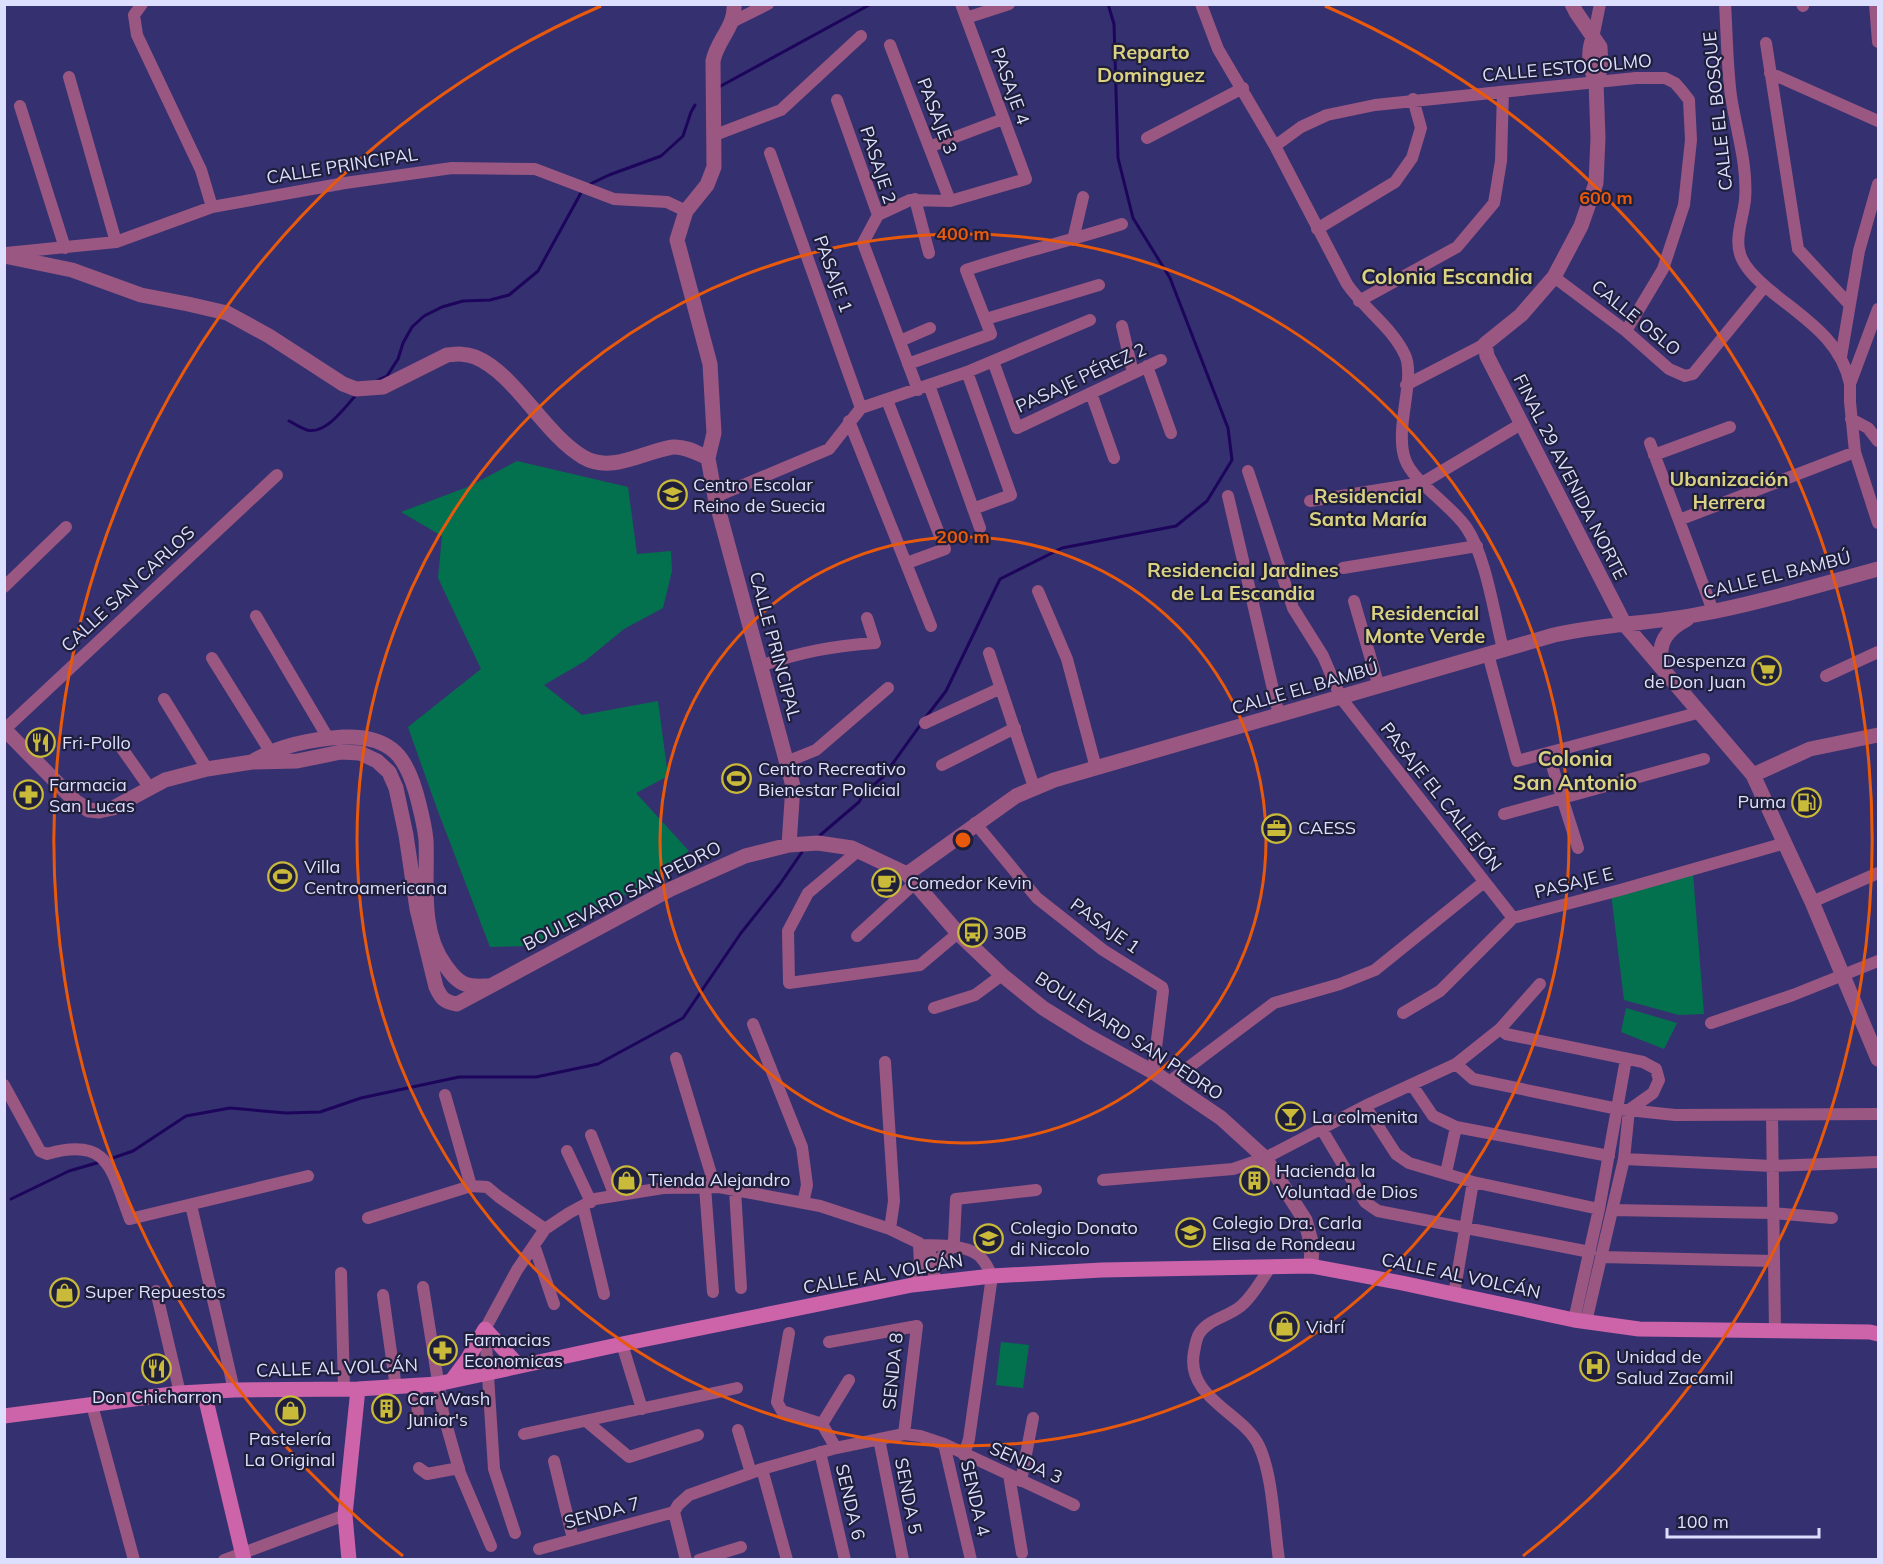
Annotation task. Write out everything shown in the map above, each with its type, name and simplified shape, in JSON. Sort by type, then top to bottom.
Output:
[{"type":"main road","name":"CALLE AL VOLCÁN","points":[[4,1416],[180,1393],[417,1386],[912,1285],[992,1276],[1311,1266],[1580,1321],[1639,1329],[1869,1332],[1878,1334]]},
{"type":"main road","points":[[444,1382],[467,1360],[485,1329],[518,1365]]},
{"type":"main road","points":[[349,1560],[345,1515],[351,1389]]},
{"type":"main road","points":[[204,1392],[243,1556]]},
{"type":"street","points":[[142,4],[134,15],[137,35],[201,170],[213,207]]},
{"type":"street","points":[[4,255],[72,270],[141,296],[227,313],[269,336],[343,384],[357,389],[383,387],[447,355],[459,354],[475,357],[494,368],[557,436],[584,457],[597,463],[624,461],[673,447],[685,448],[708,458],[714,433],[710,364],[677,240],[686,211],[706,185],[712,172],[715,135],[714,61],[718,45],[732,22],[734,4]]},
{"type":"street","points":[[732,22],[768,4]]},
{"type":"street","name":"PASAJE 4","points":[[950,201],[1026,179],[961,4]]},
{"type":"street","points":[[966,18],[1008,4]]},
{"type":"street","points":[[1201,4],[1218,49],[1275,146],[1347,284],[1359,301],[1388,330],[1405,355],[1407,364],[1401,447],[1406,462],[1422,483],[1460,518],[1477,546],[1517,761],[1701,712]]},
{"type":"street","points":[[1406,385],[1485,344],[1521,315],[1554,277],[1581,226],[1596,183],[1598,138],[1596,82],[1601,66],[1600,47],[1572,4]]},
{"type":"street","points":[[1593,38],[1600,4]]},
{"type":"street","name":"CALLE EL BOSQUE","points":[[1725,4],[1731,95],[1742,150],[1745,198],[1738,247],[1743,262],[1765,286],[1821,331],[1841,357],[1850,384]]},
{"type":"street","points":[[1875,4],[1878,42]]},
{"type":"street","points":[[715,135],[781,110],[861,36]]},
{"type":"street","points":[[1766,43],[1798,249],[1849,304]]},
{"type":"street","name":"PASAJE 3","points":[[890,45],[950,201]]},
{"type":"street","points":[[1770,73],[1878,121]]},
{"type":"street","points":[[69,77],[117,242]]},
{"type":"street","name":"CALLE ESTOCOLMO","points":[[1275,146],[1301,127],[1328,115],[1413,99],[1636,78],[1665,78],[1675,83],[1689,100],[1691,140],[1684,205],[1664,269],[1626,332]]},
{"type":"street","points":[[1147,138],[1243,88]]},
{"type":"street","points":[[1359,301],[1457,248],[1494,203],[1501,161],[1503,92]]},
{"type":"street","points":[[1317,229],[1395,182],[1412,158],[1420,128],[1413,99]]},
{"type":"street","name":"PASAJE 2","points":[[837,100],[878,215],[863,243],[908,364],[924,388],[980,528]]},
{"type":"street","points":[[20,106],[65,248]]},
{"type":"street","points":[[929,147],[1003,119]]},
{"type":"street","name":"PASAJE 1","points":[[770,153],[861,408]]},
{"type":"street","name":"CALLE PRINCIPAL","points":[[4,255],[117,242],[213,207],[345,183],[452,168],[536,169],[614,199],[667,202],[686,211]]},
{"type":"street","points":[[1841,357],[1859,251],[1878,184]]},
{"type":"street","points":[[1073,240],[1083,197]]},
{"type":"street","points":[[878,215],[915,199],[950,201]]},
{"type":"street","points":[[915,199],[929,253]]},
{"type":"street","points":[[908,364],[991,334],[966,270],[1122,224]]},
{"type":"street","name":"CALLE OSLO","points":[[1554,277],[1626,332],[1669,369],[1685,376],[1693,374],[1765,286]]},
{"type":"street","points":[[986,320],[1099,285]]},
{"type":"street","points":[[1878,309],[1850,384],[1855,452],[1878,523]]},
{"type":"street","points":[[715,497],[829,449],[861,408],[967,372],[1090,320]]},
{"type":"street","points":[[1122,326],[1133,373]]},
{"type":"street","points":[[900,341],[930,328]]},
{"type":"street","name":"FINAL 29 AVENIDA NORTE","points":[[1485,344],[1487,357],[1625,625],[1753,775],[1812,902],[1877,1053]]},
{"type":"street","name":"PASAJE PÉREZ 2","points":[[993,361],[1017,428],[1161,360]]},
{"type":"street","points":[[1147,366],[1170,433]]},
{"type":"street","points":[[967,372],[1011,495],[973,509]]},
{"type":"street","points":[[1091,393],[1114,458]]},
{"type":"street","points":[[887,400],[945,549],[907,563]]},
{"type":"street","points":[[1851,419],[1868,428],[1878,441]]},
{"type":"street","points":[[849,421],[931,626]]},
{"type":"street","points":[[1310,501],[1422,483],[1521,424]]},
{"type":"street","points":[[1713,611],[1652,449],[1730,427]]},
{"type":"street","points":[[1678,520],[1855,452]]},
{"type":"street","name":"CALLE PRINCIPAL","points":[[708,458],[715,497],[793,786],[789,845]]},
{"type":"street","name":"PASAJE EL CALLEJÓN","points":[[1248,471],[1293,608],[1323,656],[1341,698],[1513,918]]},
{"type":"street","name":"CALLE SAN CARLOS","points":[[4,729],[277,475]]},
{"type":"street","points":[[1228,496],[1279,715]]},
{"type":"street","points":[[4,587],[66,527]]},
{"type":"street","points":[[1343,568],[1477,546]]},
{"type":"street","name":"CALLE EL BAMBÚ","points":[[911,878],[975,823],[1034,787],[1582,628],[1625,625],[1697,615],[1878,569]]},
{"type":"street","points":[[1038,591],[1067,659],[1096,768]]},
{"type":"street","points":[[1354,601],[1379,687]]},
{"type":"street","points":[[1662,668],[1660,658],[1667,634],[1672,627],[1697,615]]},
{"type":"street","points":[[256,616],[328,738]]},
{"type":"street","points":[[760,666],[802,652],[841,645],[875,643],[867,618]]},
{"type":"street","points":[[1826,676],[1878,652]]},
{"type":"street","points":[[989,653],[1034,787]]},
{"type":"street","points":[[212,658],[270,751]]},
{"type":"street","points":[[786,762],[816,750],[888,688]]},
{"type":"street","points":[[925,723],[1001,688]]},
{"type":"street","points":[[164,699],[207,770]]},
{"type":"street","points":[[942,765],[1015,728]]},
{"type":"street","name":"BOULEVARD SAN PEDRO","points":[[4,729],[76,802],[89,810],[99,811],[113,808],[165,780],[207,770],[252,762],[308,759],[341,752],[360,753],[377,761],[389,772],[398,797],[408,845],[417,909],[436,987],[441,998],[457,1004],[671,890],[745,856],[789,845],[818,843],[858,851],[911,878],[958,933],[1002,975],[1043,1008],[1169,1082],[1221,1118],[1265,1158],[1305,1220],[1312,1245],[1311,1266]]},
{"type":"street","points":[[1753,775],[1810,749],[1878,735]]},
{"type":"street","name":"BOULEVARD SAN PEDRO","points":[[252,762],[270,751],[328,738],[363,736],[375,739],[395,751],[402,759],[414,784],[426,839],[426,905],[434,942],[441,960],[452,975],[465,984],[491,986]]},
{"type":"street","points":[[116,740],[149,787]]},
{"type":"street","points":[[304,743],[308,759]]},
{"type":"street","points":[[1548,753],[1578,848]]},
{"type":"street","points":[[1504,814],[1704,759]]},
{"type":"street","name":"PASAJE 1","points":[[975,823],[1037,898],[1103,950],[1162,987],[1153,1072]]},
{"type":"street","name":"PASAJE E","points":[[1513,918],[1620,891],[1785,843]]},
{"type":"street","points":[[858,851],[808,892],[788,931],[789,983],[920,965],[958,933]]},
{"type":"street","points":[[1812,902],[1878,873]]},
{"type":"street","points":[[857,936],[911,878]]},
{"type":"street","points":[[1169,1082],[1274,1003],[1340,984],[1376,970],[1484,882]]},
{"type":"street","points":[[1403,1013],[1440,991],[1513,918]]},
{"type":"street","points":[[1711,1023],[1793,995],[1878,960]]},
{"type":"street","points":[[934,1008],[975,995],[1002,975]]},
{"type":"street","points":[[1103,1180],[1233,1168],[1265,1158],[1365,1106],[1456,1064],[1500,1029],[1540,984]]},
{"type":"street","points":[[753,1024],[802,1147],[807,1185],[803,1203]]},
{"type":"street","points":[[1500,1029],[1506,1034],[1643,1062],[1656,1069],[1659,1080],[1653,1093],[1624,1109],[1609,1156],[1599,1209],[1596,1255]]},
{"type":"street","points":[[676,1058],[710,1187],[713,1292]]},
{"type":"street","points":[[1580,1321],[1596,1255],[1612,1210],[1624,1159],[1626,1059]]},
{"type":"street","points":[[885,1062],[894,1201],[890,1228]]},
{"type":"street","points":[[1456,1064],[1473,1078],[1624,1109],[1675,1115],[1878,1114]]},
{"type":"street","points":[[4,1085],[40,1151],[47,1154],[85,1148],[105,1161],[130,1219],[308,1176]]},
{"type":"street","points":[[1412,1085],[1433,1116],[1456,1127],[1609,1156]]},
{"type":"street","points":[[445,1095],[471,1186]]},
{"type":"street","points":[[1365,1106],[1396,1154],[1409,1163],[1473,1182],[1599,1209]]},
{"type":"street","points":[[1772,1115],[1775,1331]]},
{"type":"street","points":[[1446,1173],[1456,1127]]},
{"type":"street","points":[[1321,1128],[1365,1202],[1378,1211],[1596,1255],[1773,1262]]},
{"type":"street","points":[[591,1135],[615,1196]]},
{"type":"street","points":[[567,1151],[587,1204],[604,1294]]},
{"type":"street","points":[[1624,1159],[1772,1166],[1878,1162]]},
{"type":"street","points":[[1454,1294],[1473,1182]]},
{"type":"street","points":[[368,1218],[471,1186],[488,1187],[545,1229]]},
{"type":"street","points":[[515,1533],[494,1469],[485,1329],[517,1270],[545,1229],[587,1204],[615,1196],[663,1188],[710,1187],[819,1206],[890,1228],[920,1244],[930,1253],[936,1283]]},
{"type":"street","points":[[735,1190],[741,1288]]},
{"type":"street","points":[[932,1264],[945,1256],[952,1246],[956,1199],[1036,1190]]},
{"type":"street","points":[[191,1205],[234,1390]]},
{"type":"street","points":[[1612,1210],[1773,1213],[1832,1218]]},
{"type":"street","points":[[920,1244],[952,1246],[975,1252],[982,1258],[992,1276],[969,1439],[964,1455]]},
{"type":"street","points":[[912,1285],[920,1267],[920,1244]]},
{"type":"street","points":[[534,1245],[554,1304]]},
{"type":"street","points":[[1271,1266],[1241,1306],[1208,1325],[1198,1335],[1193,1358],[1199,1382],[1206,1393],[1259,1444],[1265,1463],[1279,1560]]},
{"type":"street","points":[[341,1273],[351,1389]]},
{"type":"street","points":[[423,1287],[444,1382],[459,1468],[491,1546]]},
{"type":"street","points":[[156,1291],[180,1393]]},
{"type":"street","points":[[383,1294],[396,1388]]},
{"type":"street","name":"SENDA 8","points":[[829,1342],[917,1326],[904,1434]]},
{"type":"street","points":[[789,1333],[777,1402],[782,1411],[822,1424],[836,1448]]},
{"type":"street","points":[[621,1344],[642,1409]]},
{"type":"street","points":[[822,1424],[849,1380]]},
{"type":"street","points":[[417,1386],[418,1422]]},
{"type":"street","points":[[524,1434],[737,1388]]},
{"type":"street","points":[[92,1405],[134,1560]]},
{"type":"street","points":[[1022,1553],[1015,1478],[1033,1418]]},
{"type":"street","points":[[586,1421],[629,1457],[698,1435]]},
{"type":"street","points":[[738,1430],[757,1471],[787,1560]]},
{"type":"street","points":[[686,1560],[674,1512],[689,1495],[820,1452],[904,1434]]},
{"type":"street","name":"SENDA 3","points":[[904,1434],[921,1436],[944,1444],[1074,1505]]},
{"type":"street","name":"SENDA 5","points":[[879,1439],[903,1560]]},
{"type":"street","name":"SENDA 4","points":[[944,1444],[970,1560]]},
{"type":"street","name":"SENDA 6","points":[[820,1452],[845,1560]]},
{"type":"street","points":[[554,1461],[573,1539]]},
{"type":"street","points":[[419,1468],[427,1474],[459,1468]]},
{"type":"street","name":"SENDA 7","points":[[539,1549],[674,1512]]},
{"type":"street","points":[[224,1560],[243,1556],[345,1515]]},
{"type":"street","points":[[699,1560],[741,1547]]},
{"type":"green space","points":[[517,461],[628,487],[637,554],[671,551],[672,571],[663,608],[624,629],[585,661],[544,685],[582,715],[658,701],[668,776],[636,793],[689,851],[653,879],[535,946],[490,947],[408,727],[481,669],[438,578],[442,536],[401,512],[470,486]]},
{"type":"green space","points":[[1693,873],[1704,1014],[1679,1015],[1624,1000],[1611,893]]},
{"type":"green space","points":[[1626,1008],[1677,1023],[1664,1049],[1621,1032]]},
{"type":"green space","points":[[1001,1342],[1029,1345],[1023,1388],[996,1385]]},
{"type":"waterway","points":[[719,87],[871,4]]},
{"type":"waterway","points":[[926,717],[946,691],[1000,579],[1062,548],[1176,526],[1207,501],[1232,460],[1228,428],[1170,278],[1133,218],[1118,158],[1114,24],[1108,4]]},
{"type":"waterway","points":[[586,186],[661,156],[683,136],[695,105]]},
{"type":"waterway","points":[[378,380],[387,376],[398,359],[403,343],[412,327],[424,316],[442,307],[463,301],[490,300],[509,295],[538,271],[582,191]]},
{"type":"waterway","points":[[289,421],[307,430],[322,428],[336,418],[358,393]]},
{"type":"waterway","points":[[818,837],[859,802],[864,793],[883,777],[921,724]]},
{"type":"waterway","points":[[107,1160],[133,1151],[186,1116],[230,1108],[286,1113],[320,1112],[361,1098],[459,1077],[536,1077],[598,1064],[683,1018],[741,933],[802,852]]},
{"type":"waterway","points":[[11,1199],[69,1171],[100,1162]]},
{"type":"place","name":"Centro Escolar Reino de Suecia","points":[[672,495]]},
{"type":"place","name":"Despenza de Don Juan","points":[[1767,671]]},
{"type":"place","name":"Fri-Pollo","points":[[41,743]]},
{"type":"place","name":"Centro Recreativo Bienestar Policial","points":[[737,779]]},
{"type":"place","name":"Farmacia San Lucas","points":[[28,795]]},
{"type":"place","name":"Puma","points":[[1807,802]]},
{"type":"place","name":"CAESS","points":[[1277,828]]},
{"type":"place","name":"Villa Centroamericana","points":[[283,877]]},
{"type":"place","name":"Comedor Kevin","points":[[886,883]]},
{"type":"place","name":"30B","points":[[972,933]]},
{"type":"place","name":"La colmenita","points":[[1291,1117]]},
{"type":"place","name":"Tienda Alejandro","points":[[627,1180]]},
{"type":"place","name":"Hacienda la Voluntad de Dios","points":[[1255,1181]]},
{"type":"place","name":"Colegio Dra. Carla Elisa de Rondeau","points":[[1191,1233]]},
{"type":"place","name":"Colegio Donato di Niccolo","points":[[989,1238]]},
{"type":"place","name":"Super Repuestos","points":[[64,1292]]},
{"type":"place","name":"Vidrí","points":[[1285,1327]]},
{"type":"place","name":"Farmacias Economicas","points":[[443,1350]]},
{"type":"place","name":"Unidad de Salud Zacamil","points":[[1595,1367]]},
{"type":"place","name":"Don Chicharron","points":[[157,1368]]},
{"type":"place","name":"Car Wash Junior's","points":[[386,1409]]},
{"type":"place","name":"Pastelería La Original","points":[[290,1410]]},
{"type":"district","name":"Reparto Dominguez","points":[[1151,64]]},
{"type":"district","name":"Colonia Escandia","points":[[1447,277]]},
{"type":"district","name":"Ubanización Herrera","points":[[1729,490]]},
{"type":"district","name":"Residencial Santa María","points":[[1368,508]]},
{"type":"district","name":"Residencial Jardines de La Escandia","points":[[1243,582]]},
{"type":"district","name":"Residencial Monte Verde","points":[[1425,624]]},
{"type":"district","name":"Colonia San Antonio","points":[[1575,771]]}]
